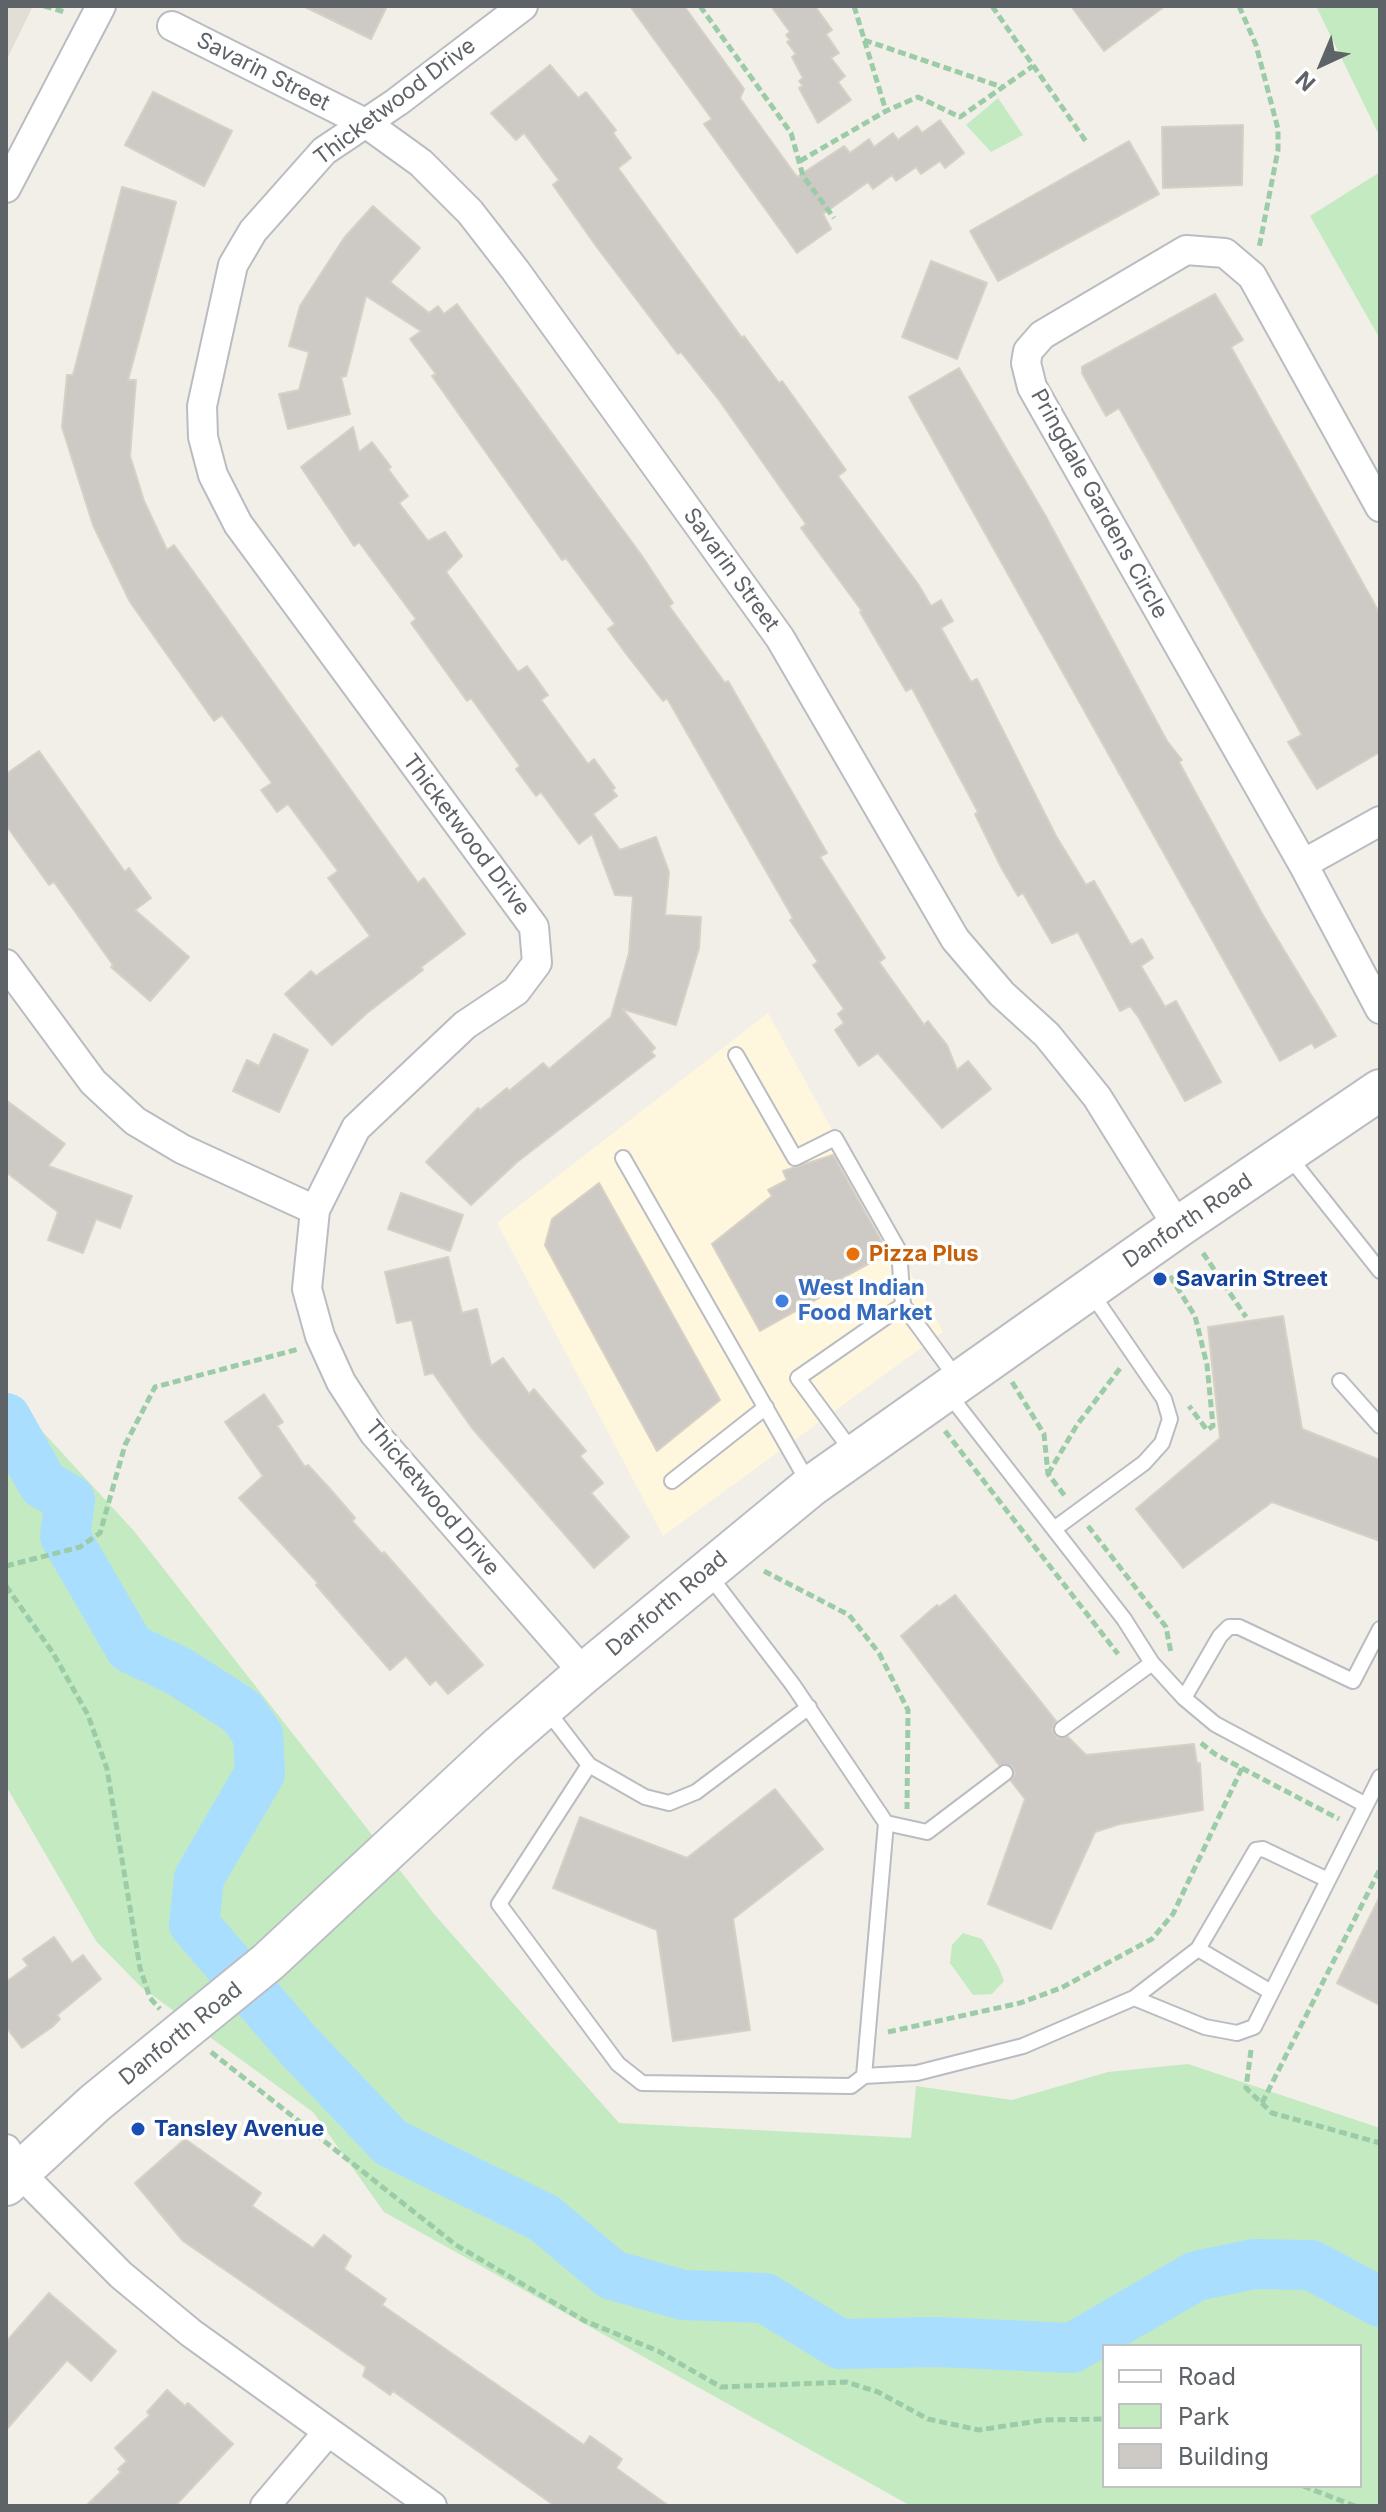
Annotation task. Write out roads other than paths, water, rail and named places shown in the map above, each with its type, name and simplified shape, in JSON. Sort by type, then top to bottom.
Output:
[{"type":"main road","name":"Danforth Road","points":[[10,2169],[218,2006],[545,1707],[811,1486],[1089,1290],[1191,1240],[1287,1154],[1380,1090]]},
{"type":"street","points":[[6,188],[101,6]]},
{"type":"street","name":"Thicketwood Drive","points":[[523,6],[367,124],[324,151],[253,231],[233,265],[206,376],[202,406],[203,437],[213,475],[238,524],[534,927],[537,963],[516,991],[465,1025],[356,1128],[315,1210],[307,1289],[323,1343],[341,1382],[374,1433],[584,1673]]},
{"type":"street","name":"Savarin Street","points":[[172,26],[367,124],[421,163],[470,212],[780,638],[955,939],[1002,994],[1047,1035],[1097,1097],[1191,1240]]},
{"type":"street","name":"Pringdale Gardens Circle","points":[[1380,507],[1252,276],[1225,253],[1186,250],[1042,335],[1028,351],[1026,363],[1032,387],[1303,864],[1380,1009]]},
{"type":"street","points":[[1303,864],[1380,821]]},
{"type":"street","points":[[6,964],[93,1082],[135,1121],[182,1149],[315,1210]]},
{"type":"street","points":[[10,2169],[121,2275],[191,2333],[432,2506]]},
{"type":"street","points":[[265,2506],[327,2433]]},
{"type":"lane","points":[[736,1055],[795,1158],[835,1138],[899,1251],[903,1305],[952,1385],[1054,1529],[1124,1619],[1152,1663],[1184,1698],[1215,1724],[1366,1805]]},
{"type":"lane","points":[[1287,1154],[1380,1271]]},
{"type":"lane","points":[[623,1158],[811,1486]]},
{"type":"lane","points":[[1054,1529],[1144,1463],[1162,1443],[1170,1419],[1164,1399],[1089,1290]]},
{"type":"lane","points":[[855,1454],[798,1378],[903,1305]]},
{"type":"lane","points":[[1340,1381],[1380,1426]]},
{"type":"lane","points":[[672,1481],[766,1407]]},
{"type":"lane","points":[[706,1572],[809,1707],[886,1823],[864,2076]]},
{"type":"lane","points":[[1184,1698],[1229,1627],[1239,1627],[1353,1681],[1380,1629]]},
{"type":"lane","points":[[1062,1729],[1152,1663]]},
{"type":"lane","points":[[545,1707],[589,1765],[645,1797],[669,1803],[696,1792],[809,1707]]},
{"type":"lane","points":[[589,1765],[499,1904],[618,2064],[642,2083],[851,2086],[864,2076],[917,2073],[1023,2046],[1134,1998],[1198,1949],[1256,1850],[1263,1849],[1328,1880]]},
{"type":"lane","points":[[886,1823],[927,1832],[1005,1773]]},
{"type":"lane","points":[[1134,1998],[1205,2027],[1237,2033],[1254,2027],[1380,1777]]},
{"type":"lane","points":[[1198,1949],[1271,1992]]},
{"type":"waterway","points":[[6,1418],[43,1484],[70,1500],[65,1536],[130,1648],[180,1672],[242,1712],[258,1735],[260,1773],[199,1878],[194,1924],[298,2045],[391,2143],[544,2218],[612,2275],[683,2295],[765,2298],[840,2344],[936,2342],[1072,2348],[1196,2276],[1254,2264],[1311,2265],[1380,2302]]},
{"type":"place","name":"Pizza Plus","points":[[853,1254]]},
{"type":"place","name":"Savarin Street","points":[[1160,1279]]},
{"type":"place","name":"West Indian Food Market","points":[[782,1301]]},
{"type":"place","name":"Tansley Avenue","points":[[138,2129]]}]
